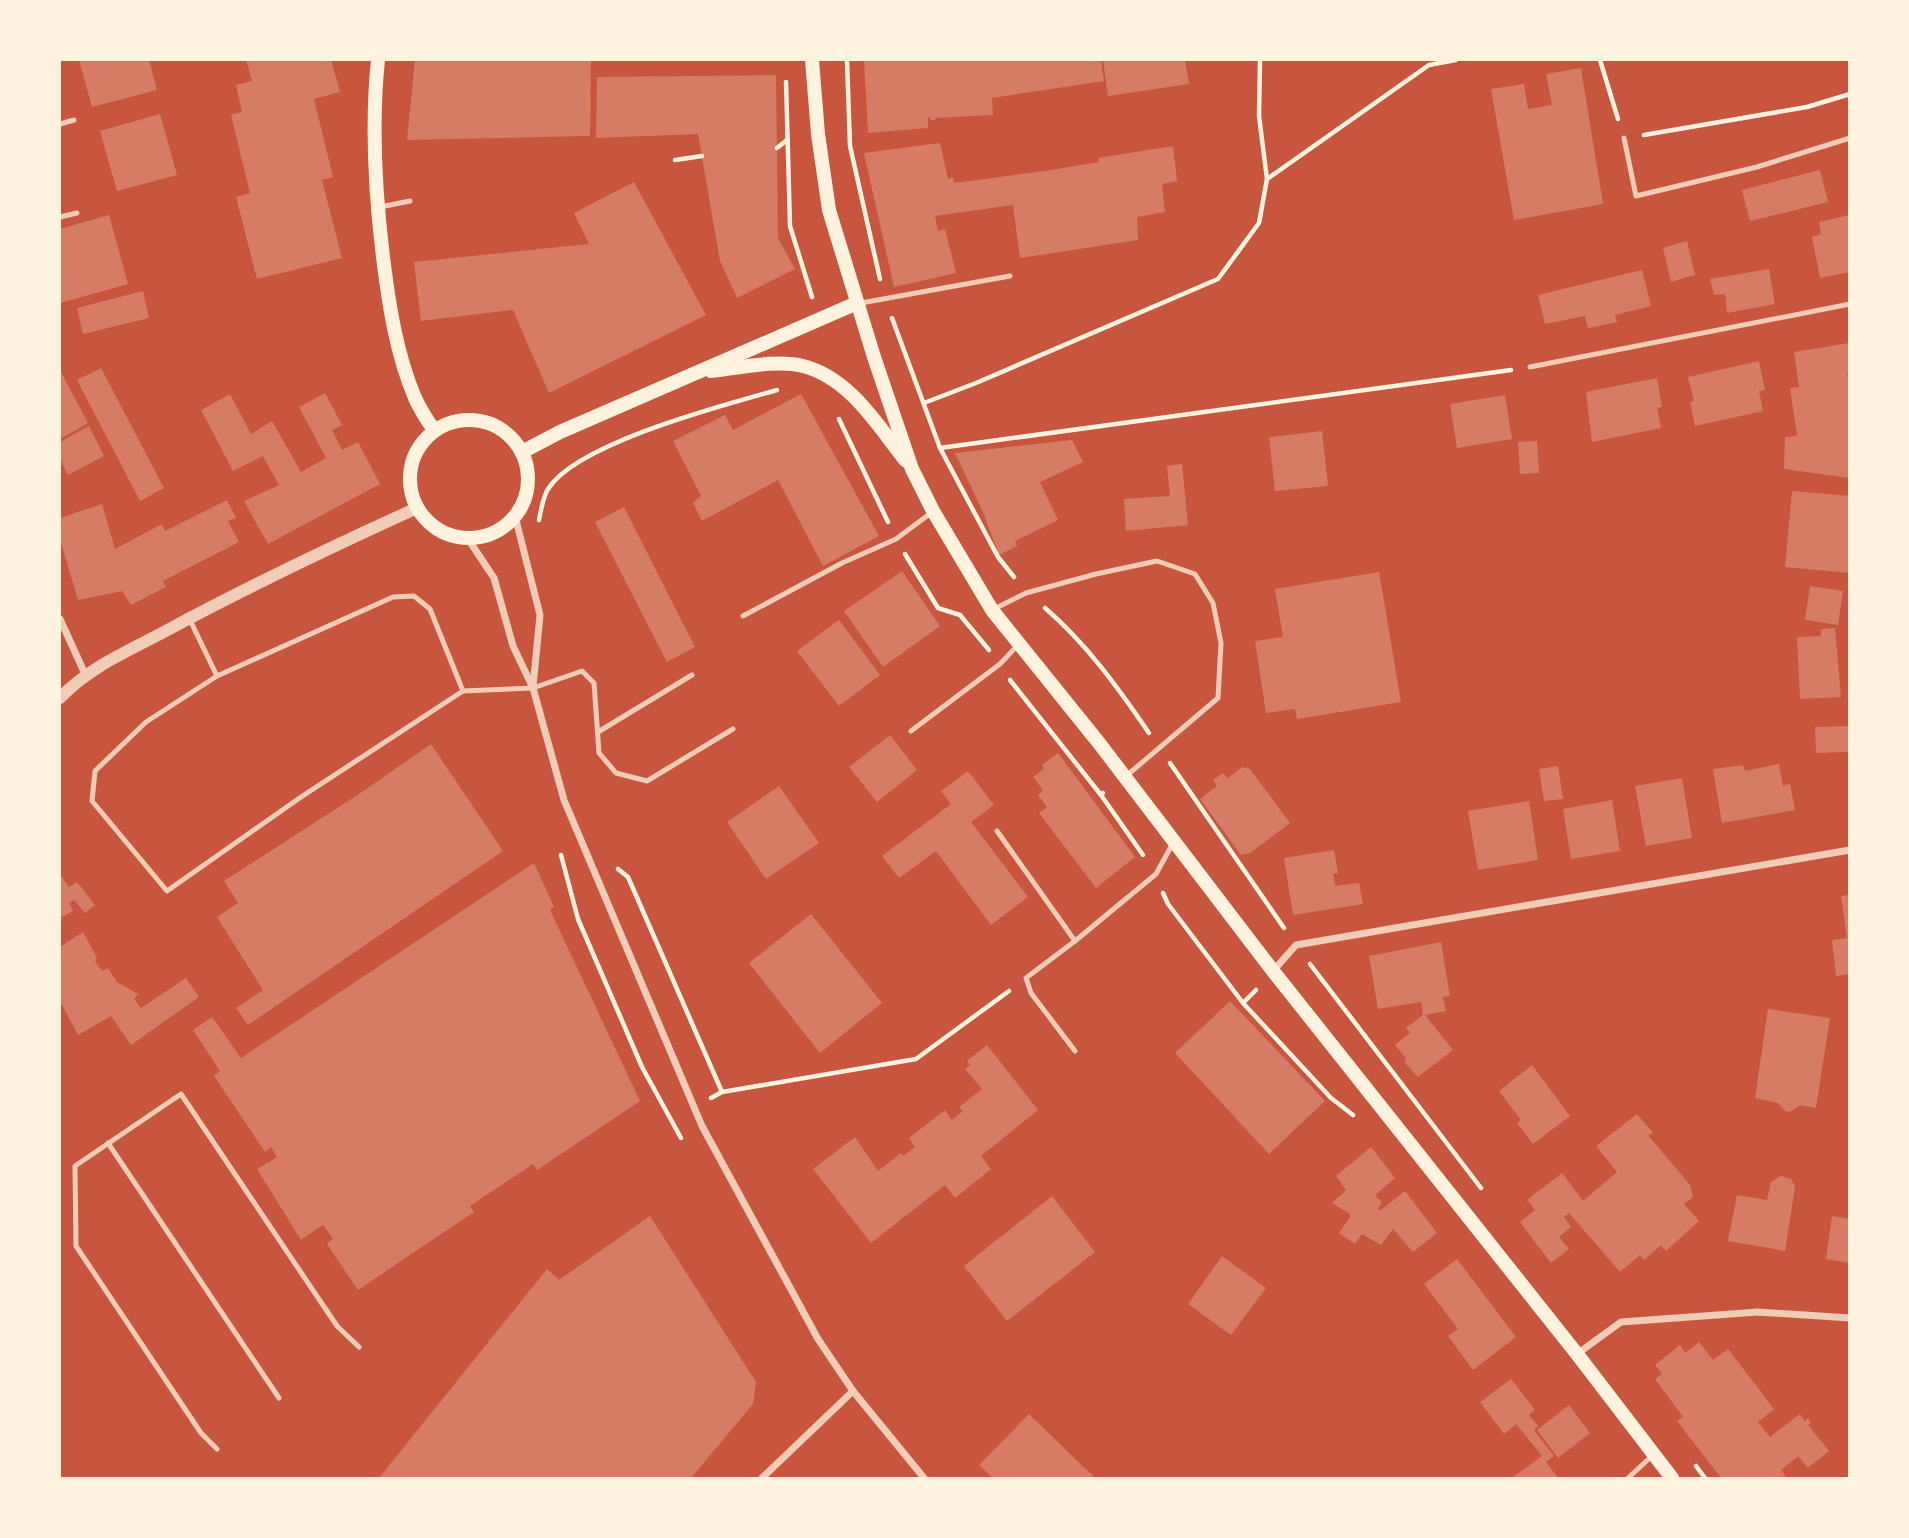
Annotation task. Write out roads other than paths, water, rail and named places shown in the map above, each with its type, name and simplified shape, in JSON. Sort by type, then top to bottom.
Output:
[{"type":"main road","points":[[378,60],[374,112],[377,208],[390,320],[415,399],[434,430]]},
{"type":"main road","points":[[812,60],[818,134],[829,210],[912,469],[933,511],[992,610],[1125,777],[1273,971],[1577,1354],[1672,1479]]},
{"type":"main road","points":[[523,452],[559,432],[858,303]]},
{"type":"main road","points":[[699,372],[779,365],[803,366],[830,378],[856,399],[912,469]]},
{"type":"main road","points":[[473,419],[493,424],[510,436],[523,452],[529,475],[526,497],[515,516],[502,529],[486,536],[468,539],[453,536],[426,521],[417,508],[410,488],[410,466],[419,446],[434,430],[452,421],[473,419]]},
{"type":"street","points":[[60,698],[85,674],[189,618],[417,508]]},
{"type":"street","points":[[515,516],[540,615],[533,688]]},
{"type":"street","points":[[468,539],[494,578],[513,646],[533,688],[564,800],[702,1126],[818,1339],[853,1391],[924,1479]]},
{"type":"street","points":[[60,619],[85,674]]},
{"type":"street","points":[[1273,971],[1296,945],[1850,850]]},
{"type":"street","points":[[1577,1354],[1621,1322],[1758,1312],[1850,1318]]},
{"type":"street","points":[[762,1479],[853,1391]]},
{"type":"lane","points":[[60,124],[74,120]]},
{"type":"lane","points":[[1624,138],[1636,196],[1757,167],[1850,138]]},
{"type":"lane","points":[[377,208],[410,201]]},
{"type":"lane","points":[[60,217],[77,213]]},
{"type":"lane","points":[[858,303],[1010,276]]},
{"type":"lane","points":[[1530,367],[1850,304]]},
{"type":"lane","points":[[743,616],[842,563],[896,539],[933,511]]},
{"type":"lane","points":[[992,610],[1026,593],[1157,561],[1195,574],[1213,603],[1221,643],[1218,698],[1125,777]]},
{"type":"lane","points":[[463,691],[430,609],[414,596],[393,597],[217,676],[146,722],[95,771],[92,801],[167,891],[301,797],[463,691],[533,688],[582,671],[594,683],[599,753],[616,773],[646,781],[733,729]]},
{"type":"lane","points":[[189,618],[217,676]]},
{"type":"lane","points":[[911,731],[1000,664],[1019,644]]},
{"type":"lane","points":[[598,732],[692,676]]},
{"type":"lane","points":[[997,831],[1076,941]]},
{"type":"lane","points":[[1075,1051],[1031,993],[1026,978],[1076,941],[1156,874],[1174,841]]},
{"type":"lane","points":[[217,1449],[201,1433],[76,1246],[75,1166],[181,1094],[337,1325],[359,1347]]},
{"type":"lane","points":[[108,1143],[279,1398]]},
{"type":"lane","points":[[1628,1479],[1653,1455]]}]
